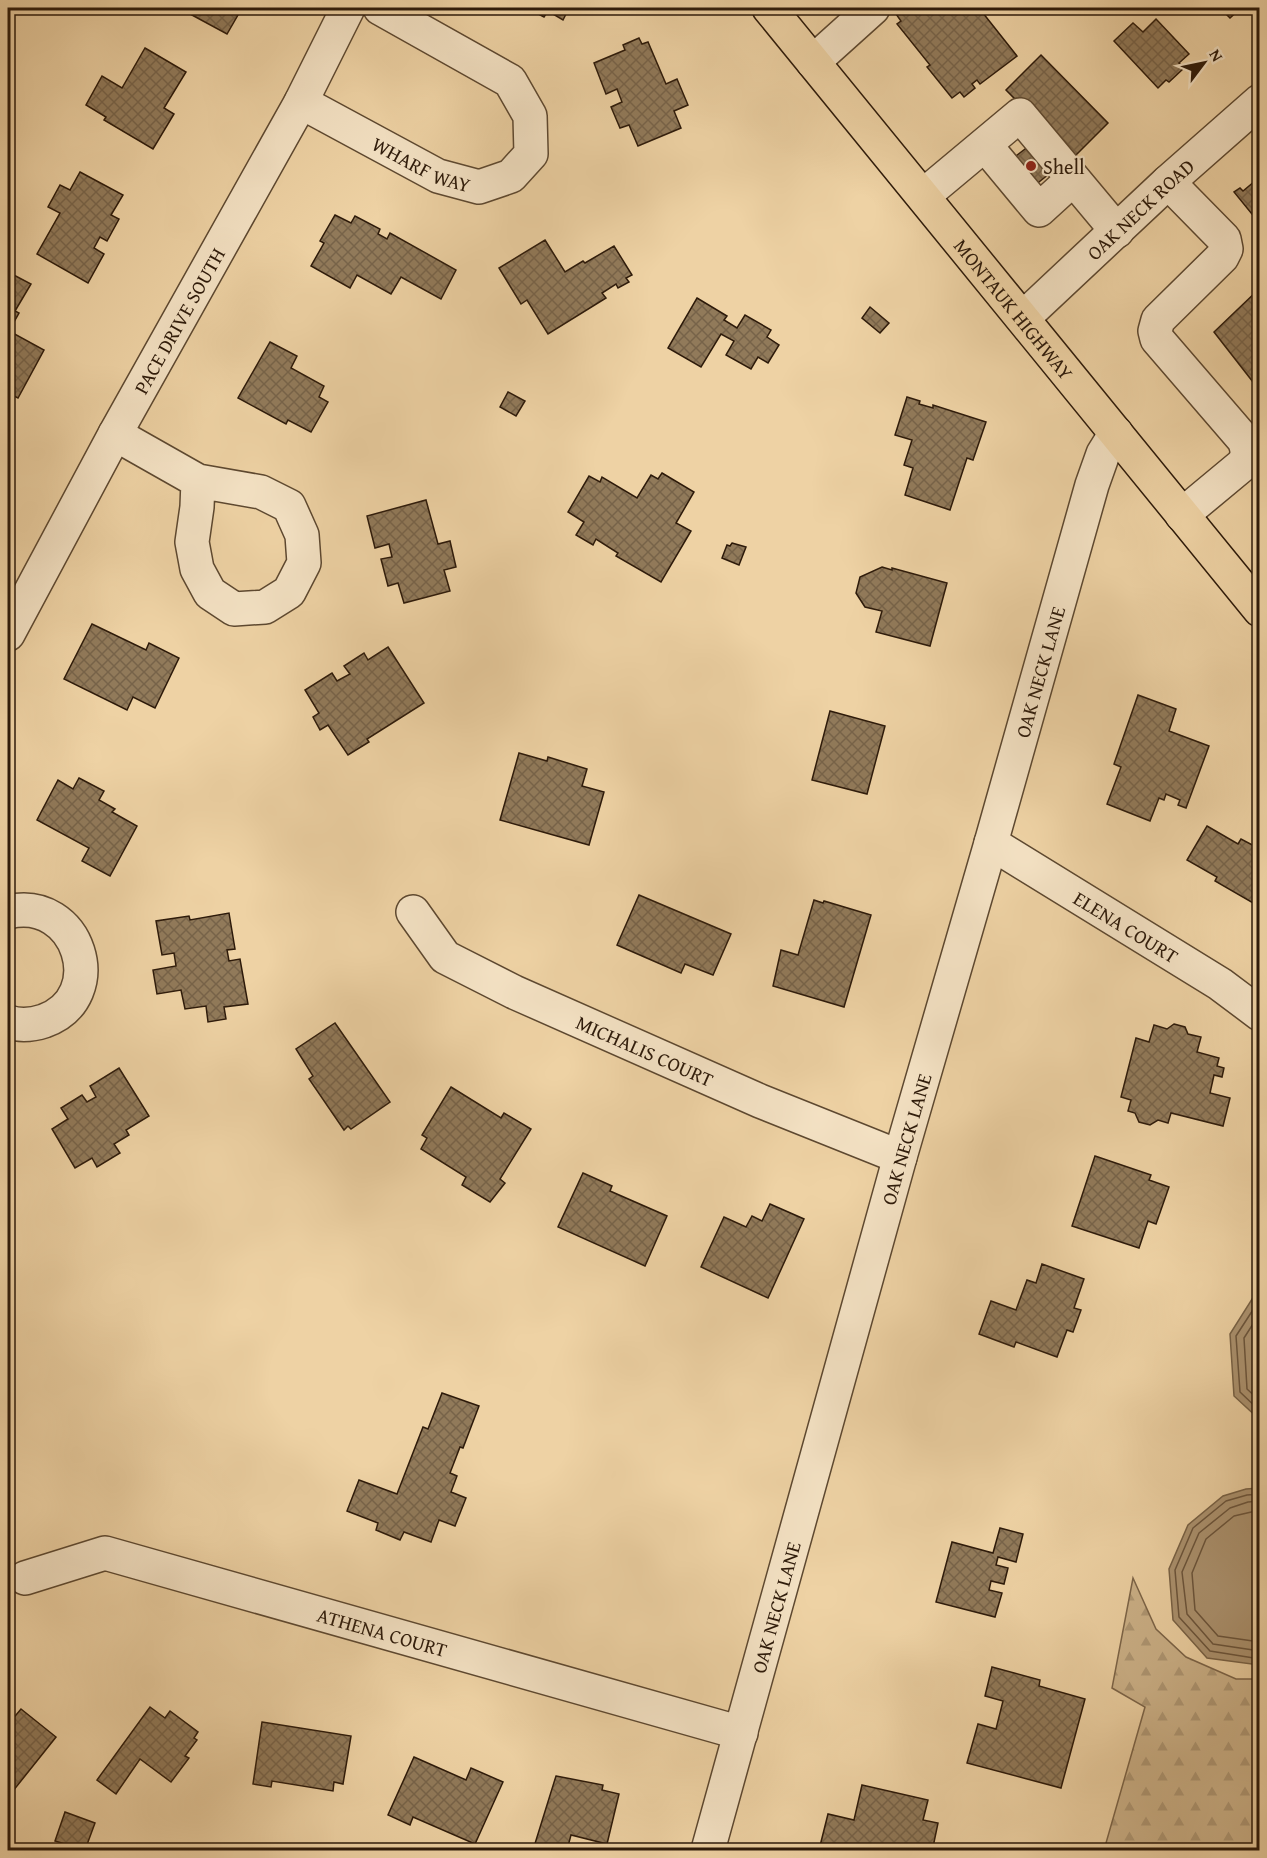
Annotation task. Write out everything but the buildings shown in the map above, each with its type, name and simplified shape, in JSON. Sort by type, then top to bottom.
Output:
[{"type":"main road","name":"MONTAUK HIGHWAY","points":[[769,8],[1260,610]]},
{"type":"street","name":"PACE DRIVE SOUTH","points":[[8,634],[115,434],[301,102],[348,8]]},
{"type":"street","name":"WHARF WAY","points":[[301,102],[438,176],[479,187],[511,176],[531,154],[530,116],[510,81],[380,8]]},
{"type":"street","points":[[813,62],[873,8]]},
{"type":"street","name":"OAK NECK ROAD","points":[[1023,318],[1168,182],[1260,101]]},
{"type":"street","points":[[923,196],[1020,115],[1117,231]]},
{"type":"street","points":[[976,152],[1039,210],[1073,179]]},
{"type":"street","points":[[1168,182],[1224,239],[1226,249],[1222,257],[1158,320],[1155,331],[1157,339],[1244,440],[1247,448],[1247,459],[1241,466],[1182,515]]},
{"type":"street","name":"OAK NECK LANE","points":[[708,1851],[900,1157],[1092,485],[1103,453],[1116,433]]},
{"type":"street","points":[[115,434],[198,481]]},
{"type":"street","name":"ELENA COURT","points":[[991,843],[1220,984],[1260,1014]]},
{"type":"street","points":[[8,912],[18,909],[38,911],[56,920],[70,933],[79,951],[81,971],[76,990],[66,1006],[51,1018],[34,1024],[8,1022]]},
{"type":"street","name":"MICHALIS COURT","points":[[412,912],[445,957],[514,992],[760,1101],[900,1157]]},
{"type":"street","name":"ATHENA COURT","points":[[26,1578],[105,1553],[741,1733]]},
{"type":"green space","points":[[1133,1578],[1156,1629],[1186,1657],[1236,1679],[1259,1679],[1259,1850],[1104,1850],[1145,1707],[1112,1688]]},
{"type":"water","points":[[1259,1288],[1259,1419],[1234,1396],[1230,1334]]},
{"type":"water","points":[[1259,1488],[1259,1665],[1207,1658],[1173,1620],[1169,1569],[1188,1525],[1223,1496],[1246,1489]]},
{"type":"place","name":"Shell","points":[[1031,166]]}]
